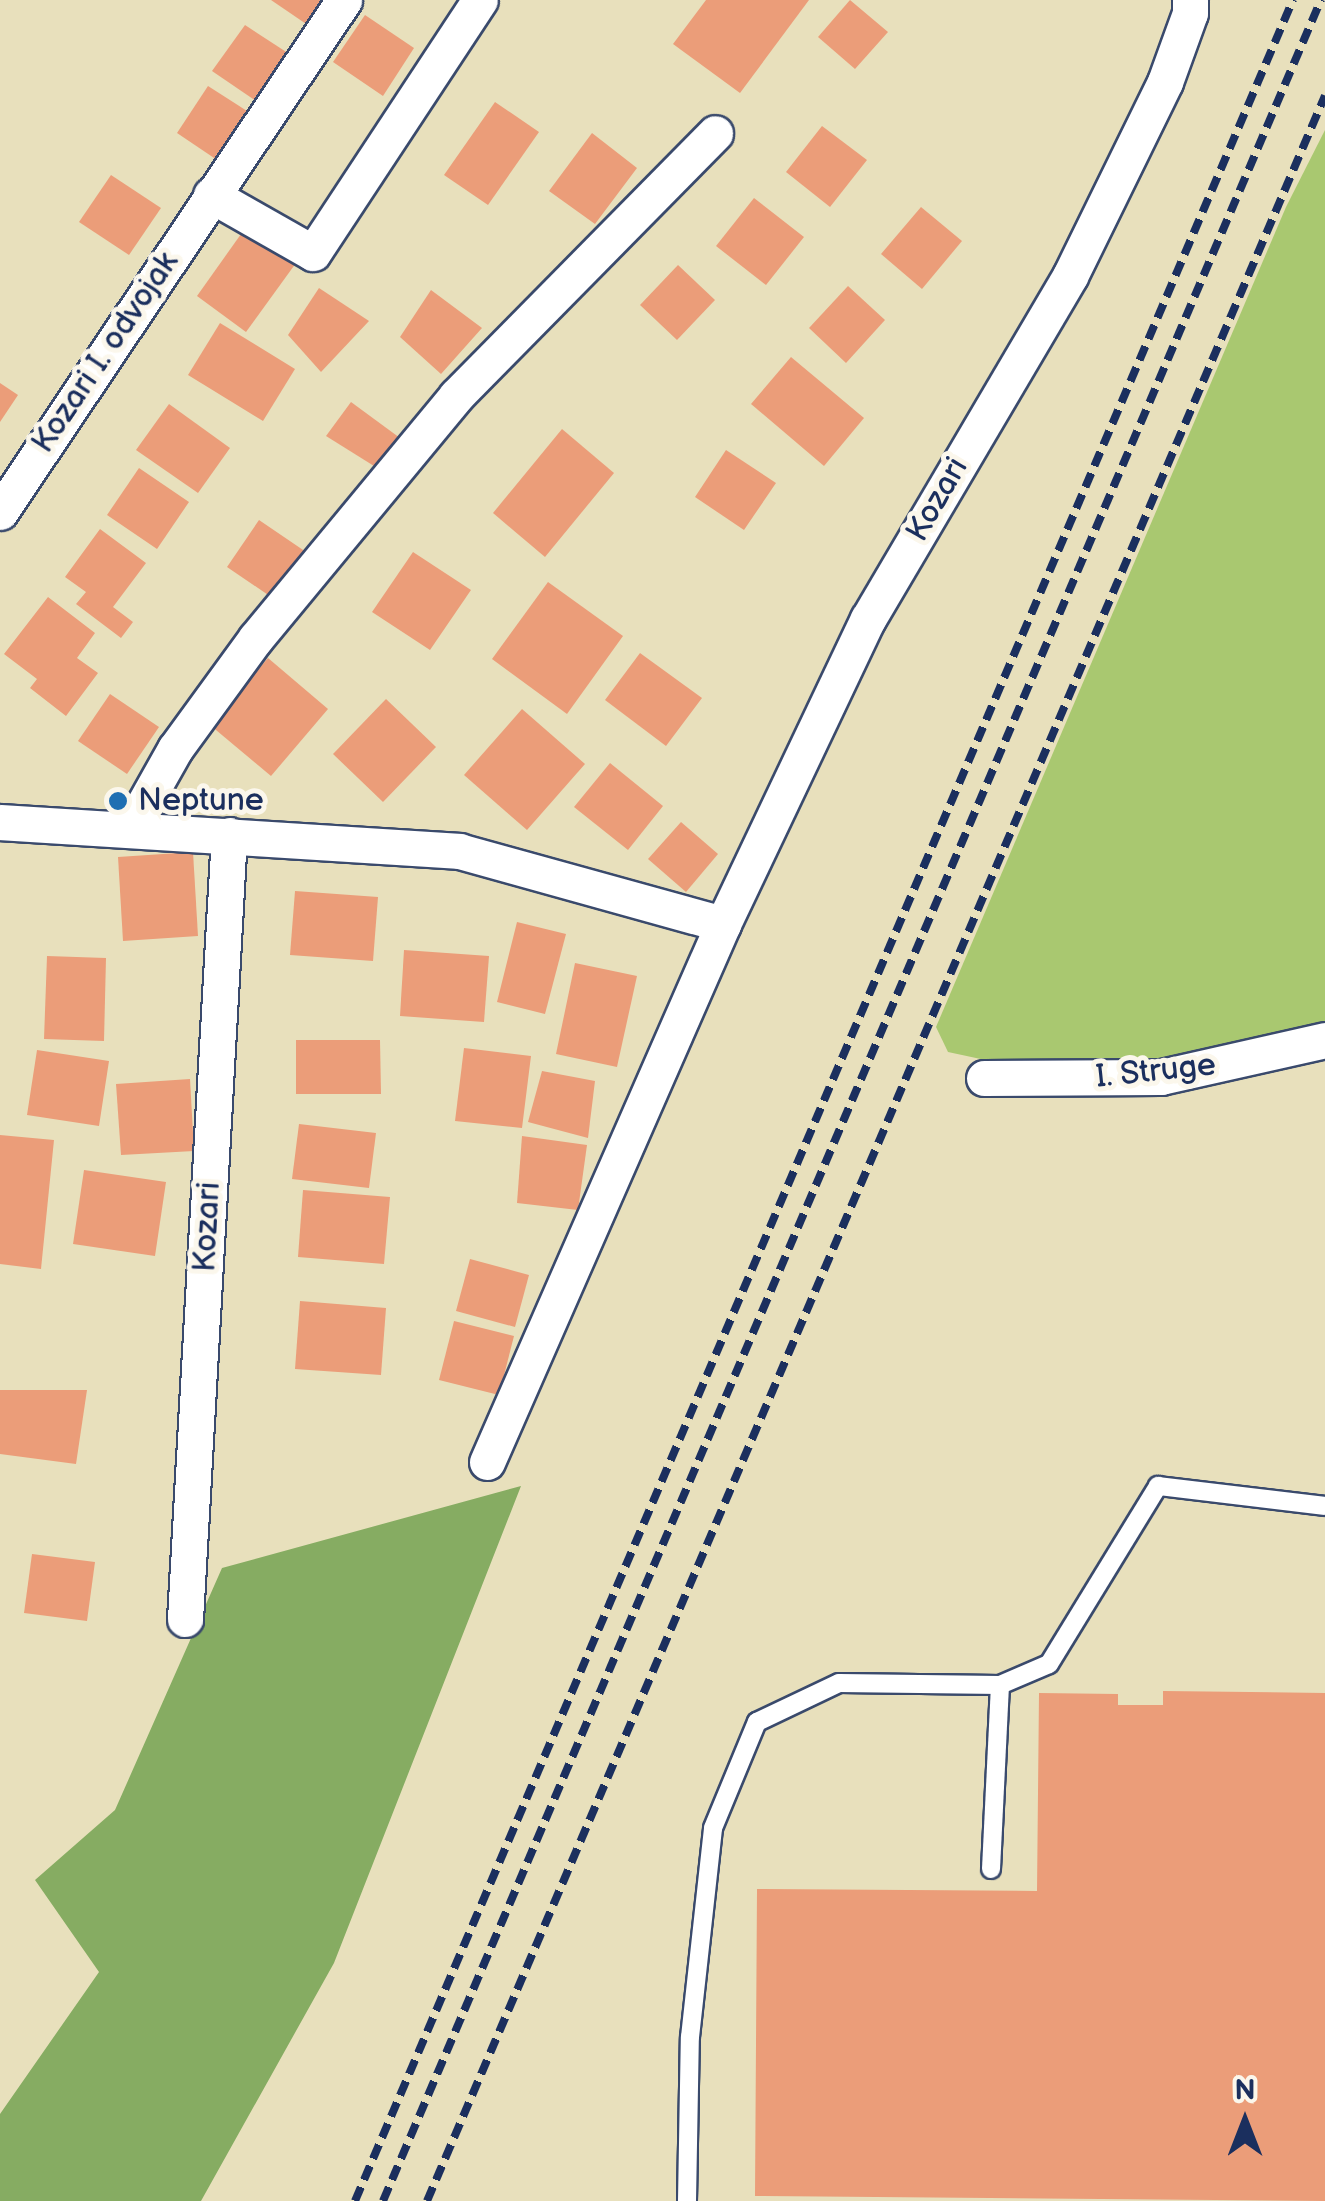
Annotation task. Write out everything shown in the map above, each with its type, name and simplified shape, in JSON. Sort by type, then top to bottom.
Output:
[{"type":"street","name":"Kozari I. odvojak","points":[[0,512],[344,0]]},
{"type":"street","points":[[212,194],[313,253],[480,0]]},
{"type":"street","name":"Kozari","points":[[486,1462],[723,924],[868,619],[1070,276],[1165,82],[1190,13],[1190,0]]},
{"type":"street","points":[[131,827],[174,749],[256,638],[456,396],[715,133]]},
{"type":"street","points":[[0,822],[131,827],[459,851],[723,924]]},
{"type":"street","name":"Kozari","points":[[184,1619],[229,835]]},
{"type":"street","name":"I. Struge","points":[[984,1078],[1161,1077],[1325,1040]]},
{"type":"lane","points":[[687,2201],[690,2037],[712,1828],[757,1722],[840,1683],[1000,1685],[1050,1664],[1158,1486],[1325,1506]]},
{"type":"lane","points":[[991,1869],[1000,1685]]},
{"type":"green space","points":[[1325,130],[1325,1031],[1138,1069],[1004,1064],[948,1052],[936,1027],[1286,207]]},
{"type":"green space","points":[[521,1486],[334,1963],[201,2201],[0,2201],[0,2114],[99,1972],[35,1880],[115,1810],[222,1568]]},
{"type":"building","points":[[271,0],[336,0],[315,30]]},
{"type":"building","points":[[706,0],[809,0],[740,93],[673,44]]},
{"type":"building","points":[[850,0],[888,32],[855,69],[818,37]]},
{"type":"building","points":[[365,15],[414,48],[383,96],[333,62]]},
{"type":"building","points":[[245,25],[294,57],[262,105],[212,71]]},
{"type":"building","points":[[208,86],[258,118],[226,166],[177,133]]},
{"type":"building","points":[[495,102],[539,132],[488,205],[444,175]]},
{"type":"building","points":[[822,126],[867,160],[830,207],[786,172]]},
{"type":"building","points":[[592,133],[637,168],[595,224],[549,191]]},
{"type":"building","points":[[111,175],[161,208],[129,255],[79,222]]},
{"type":"building","points":[[754,198],[804,237],[766,285],[716,246]]},
{"type":"building","points":[[921,207],[962,241],[922,289],[881,254]]},
{"type":"building","points":[[246,227],[296,263],[246,332],[197,296]]},
{"type":"building","points":[[678,265],[715,300],[677,340],[640,305]]},
{"type":"building","points":[[848,286],[885,320],[846,363],[809,328]]},
{"type":"building","points":[[319,288],[369,321],[321,372],[288,335]]},
{"type":"building","points":[[431,290],[482,328],[441,374],[400,337]]},
{"type":"building","points":[[220,323],[295,369],[263,421],[188,375]]},
{"type":"building","points":[[791,357],[864,418],[824,466],[751,404]]},
{"type":"building","points":[[0,383],[18,395],[0,422]]},
{"type":"building","points":[[351,402],[400,438],[374,466],[326,436]]},
{"type":"building","points":[[169,404],[230,448],[198,493],[136,450]]},
{"type":"building","points":[[562,429],[614,473],[545,557],[493,513]]},
{"type":"building","points":[[726,450],[776,483],[744,530],[695,497]]},
{"type":"building","points":[[139,468],[189,502],[157,549],[107,515]]},
{"type":"building","points":[[259,520],[309,554],[277,601],[227,567]]},
{"type":"building","points":[[100,529],[146,563],[113,607],[133,622],[121,638],[76,604],[86,592],[65,577]]},
{"type":"building","points":[[413,552],[471,590],[430,650],[372,612]]},
{"type":"building","points":[[548,582],[623,636],[567,714],[492,659]]},
{"type":"building","points":[[48,597],[95,633],[77,658],[98,673],[66,716],[30,688],[37,679],[4,654]]},
{"type":"building","points":[[640,653],[702,698],[666,746],[605,700]]},
{"type":"building","points":[[268,658],[328,709],[271,776],[210,725]]},
{"type":"building","points":[[110,694],[159,727],[127,774],[78,741]]},
{"type":"building","points":[[386,699],[436,747],[383,802],[333,754]]},
{"type":"building","points":[[522,709],[585,764],[527,830],[464,775]]},
{"type":"building","points":[[610,763],[663,806],[628,850],[574,807]]},
{"type":"building","points":[[681,822],[718,854],[686,892],[648,859]]},
{"type":"building","points":[[193,852],[198,936],[123,941],[118,857]]},
{"type":"building","points":[[295,891],[378,897],[373,961],[290,955]]},
{"type":"building","points":[[517,922],[566,934],[545,1014],[497,1002]]},
{"type":"building","points":[[404,950],[489,956],[484,1022],[400,1016]]},
{"type":"building","points":[[47,956],[106,958],[104,1041],[44,1039]]},
{"type":"building","points":[[575,963],[637,976],[617,1067],[556,1054]]},
{"type":"building","points":[[296,1040],[380,1040],[381,1094],[296,1094]]},
{"type":"building","points":[[464,1048],[531,1056],[522,1128],[455,1121]]},
{"type":"building","points":[[37,1050],[109,1061],[99,1126],[27,1115]]},
{"type":"building","points":[[542,1071],[595,1081],[588,1138],[528,1122]]},
{"type":"building","points":[[190,1079],[194,1151],[121,1155],[116,1084]]},
{"type":"building","points":[[299,1124],[376,1133],[369,1188],[292,1179]]},
{"type":"building","points":[[0,1135],[54,1140],[41,1269],[0,1264]]},
{"type":"building","points":[[522,1136],[587,1145],[578,1210],[517,1203]]},
{"type":"building","points":[[84,1170],[166,1182],[155,1256],[73,1244]]},
{"type":"building","points":[[303,1190],[390,1197],[384,1264],[298,1257]]},
{"type":"building","points":[[470,1259],[529,1275],[515,1327],[456,1311]]},
{"type":"building","points":[[300,1301],[386,1308],[381,1375],[295,1369]]},
{"type":"building","points":[[454,1321],[514,1336],[499,1395],[439,1380]]},
{"type":"building","points":[[0,1390],[87,1390],[76,1464],[0,1454]]},
{"type":"building","points":[[32,1554],[95,1562],[87,1621],[24,1613]]},
{"type":"building","points":[[1163,1691],[1325,1693],[1325,2201],[755,2196],[757,1889],[1037,1891],[1039,1693],[1118,1694],[1118,1705],[1163,1705]]},
{"type":"railway","points":[[355,2201],[1293,0]]},
{"type":"railway","points":[[383,2201],[1321,0]]},
{"type":"railway","points":[[427,2201],[1325,96]]},
{"type":"place","name":"Neptune","points":[[118,801]]}]
